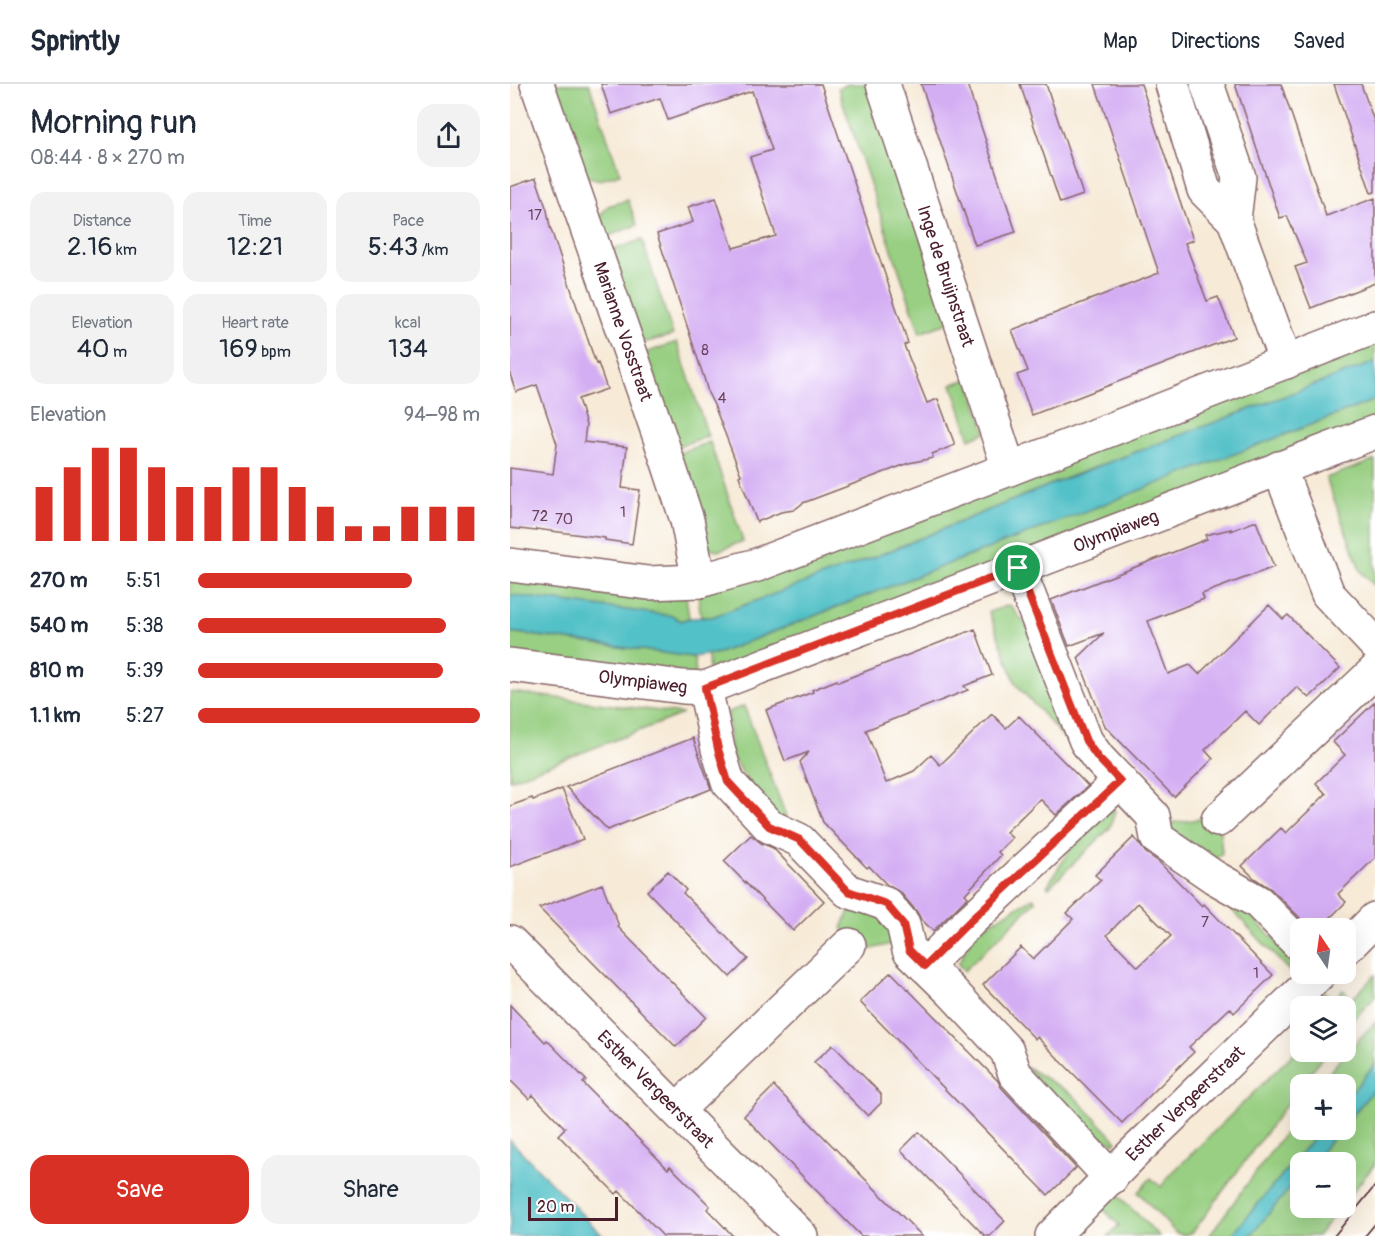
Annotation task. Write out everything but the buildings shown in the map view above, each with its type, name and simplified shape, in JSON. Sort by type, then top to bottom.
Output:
[{"type":"street","name":"Marianne Vosstraat","points":[[537,84],[684,510],[699,582]]},
{"type":"street","name":"Inge de Bruijnstraat","points":[[883,84],[1009,469]]},
{"type":"street","points":[[1172,84],[1204,190],[1234,220],[1286,362]]},
{"type":"street","points":[[1207,84],[1239,177],[1234,220]]},
{"type":"street","points":[[510,565],[648,584],[699,582],[757,565],[1375,327]]},
{"type":"street","name":"Olympiaweg","points":[[510,665],[705,688],[1375,432]]},
{"type":"street","points":[[1279,468],[1328,594],[1375,644]]},
{"type":"street","points":[[1018,568],[1086,741],[1098,758],[1154,816],[1157,838],[1214,877],[1258,902],[1290,935]]},
{"type":"street","points":[[1218,820],[1375,671]]},
{"type":"street","points":[[705,688],[718,749],[728,782],[769,826],[800,840],[848,891],[886,904],[903,924],[909,950],[1007,1051],[1015,1074],[1111,1178]]},
{"type":"street","points":[[925,966],[1120,781]]},
{"type":"street","points":[[1356,938],[1375,919]]},
{"type":"street","name":"Esther Vergeerstraat","points":[[510,942],[801,1236]]},
{"type":"street","points":[[677,1110],[849,945]]},
{"type":"street","name":"Esther Vergeerstraat","points":[[1052,1236],[1309,984]]},
{"type":"green space","points":[[551,84],[589,84],[620,174],[600,180],[583,176]]},
{"type":"green space","points":[[849,84],[870,84],[950,322],[920,333],[838,88]]},
{"type":"green space","points":[[628,200],[637,225],[603,238],[597,220],[608,206]]},
{"type":"green space","points":[[642,240],[673,335],[639,344],[608,251]]},
{"type":"green space","points":[[1375,339],[1375,362],[1067,478],[877,556],[712,617],[701,617],[698,595]]},
{"type":"green space","points":[[677,342],[708,436],[673,448],[642,354]]},
{"type":"green space","points":[[969,379],[986,432],[970,439],[952,384]]},
{"type":"green space","points":[[1375,400],[1375,422],[709,677],[708,655],[719,653]]},
{"type":"green space","points":[[710,442],[743,541],[718,551],[709,547],[703,537],[676,454]]},
{"type":"green space","points":[[1375,460],[1375,586],[1361,572],[1326,478]]},
{"type":"green space","points":[[510,574],[686,597],[689,618],[681,621],[673,616],[510,595]]},
{"type":"green space","points":[[1010,605],[1032,633],[1071,746],[1016,684],[989,612]]},
{"type":"green space","points":[[510,632],[693,657],[696,679],[510,654]]},
{"type":"green space","points":[[510,692],[683,714],[510,780]]},
{"type":"green space","points":[[744,706],[786,816],[775,820],[730,755],[728,712]]},
{"type":"green space","points":[[1111,807],[1115,811],[1110,828],[1049,887],[1047,886],[1074,844]]},
{"type":"green space","points":[[1207,818],[1220,831],[1222,853],[1215,860],[1162,824]]},
{"type":"green space","points":[[1220,897],[1244,909],[1277,942],[1290,963],[1290,972]]},
{"type":"green space","points":[[1033,898],[1036,901],[964,971],[958,964],[976,931]]},
{"type":"green space","points":[[849,911],[880,913],[899,942],[864,951],[842,928]]},
{"type":"green space","points":[[1375,975],[1375,997],[1356,1017],[1355,996]]},
{"type":"green space","points":[[1321,988],[1329,996],[1313,996]]},
{"type":"green space","points":[[1343,990],[1349,996],[1337,996]]},
{"type":"green space","points":[[1375,1022],[1375,1064],[1356,1087],[1356,1074],[1328,1074],[1338,1062],[1356,1062],[1356,1042]]},
{"type":"green space","points":[[1290,1057],[1290,1062],[1318,1062],[1310,1074],[1290,1074],[1290,1100],[1193,1232],[1186,1235],[1176,1233],[1138,1192],[1151,1178],[1161,1187],[1171,1174]]},
{"type":"green space","points":[[1025,1066],[1072,1094],[1117,1141],[1115,1144],[1073,1122]]},
{"type":"green space","points":[[1375,1088],[1375,1164],[1356,1188],[1356,1152],[1321,1152],[1331,1140],[1356,1140],[1356,1111]]},
{"type":"green space","points":[[1290,1126],[1290,1140],[1312,1140],[1302,1152],[1290,1152],[1290,1166],[1231,1236],[1209,1236]]},
{"type":"green space","points":[[1290,1188],[1290,1218],[1332,1218],[1317,1236],[1250,1236]]},
{"type":"green space","points":[[1114,1196],[1121,1198],[1159,1236],[1108,1236],[1119,1225],[1100,1206]]},
{"type":"water","points":[[1375,362],[1375,400],[719,653],[693,657],[510,632],[510,595],[673,616],[681,621],[689,618],[712,617],[877,556],[1067,478]]},
{"type":"water","points":[[1375,1064],[1375,1088],[1356,1111],[1356,1087]]},
{"type":"water","points":[[510,1140],[603,1236],[510,1236]]},
{"type":"water","points":[[1312,1140],[1331,1140],[1321,1152],[1302,1152]]},
{"type":"water","points":[[1290,1166],[1290,1188],[1250,1236],[1231,1236]]},
{"type":"tram line","points":[[1334,1236],[1375,1186]]},
{"type":"tram line","points":[[1365,1236],[1375,1224]]},
{"type":"route","points":[[1018,568],[1086,741],[1098,758],[1120,781],[925,966],[909,950],[903,924],[886,904],[848,891],[800,840],[769,826],[728,782],[718,749],[705,688],[1018,568]]}]
